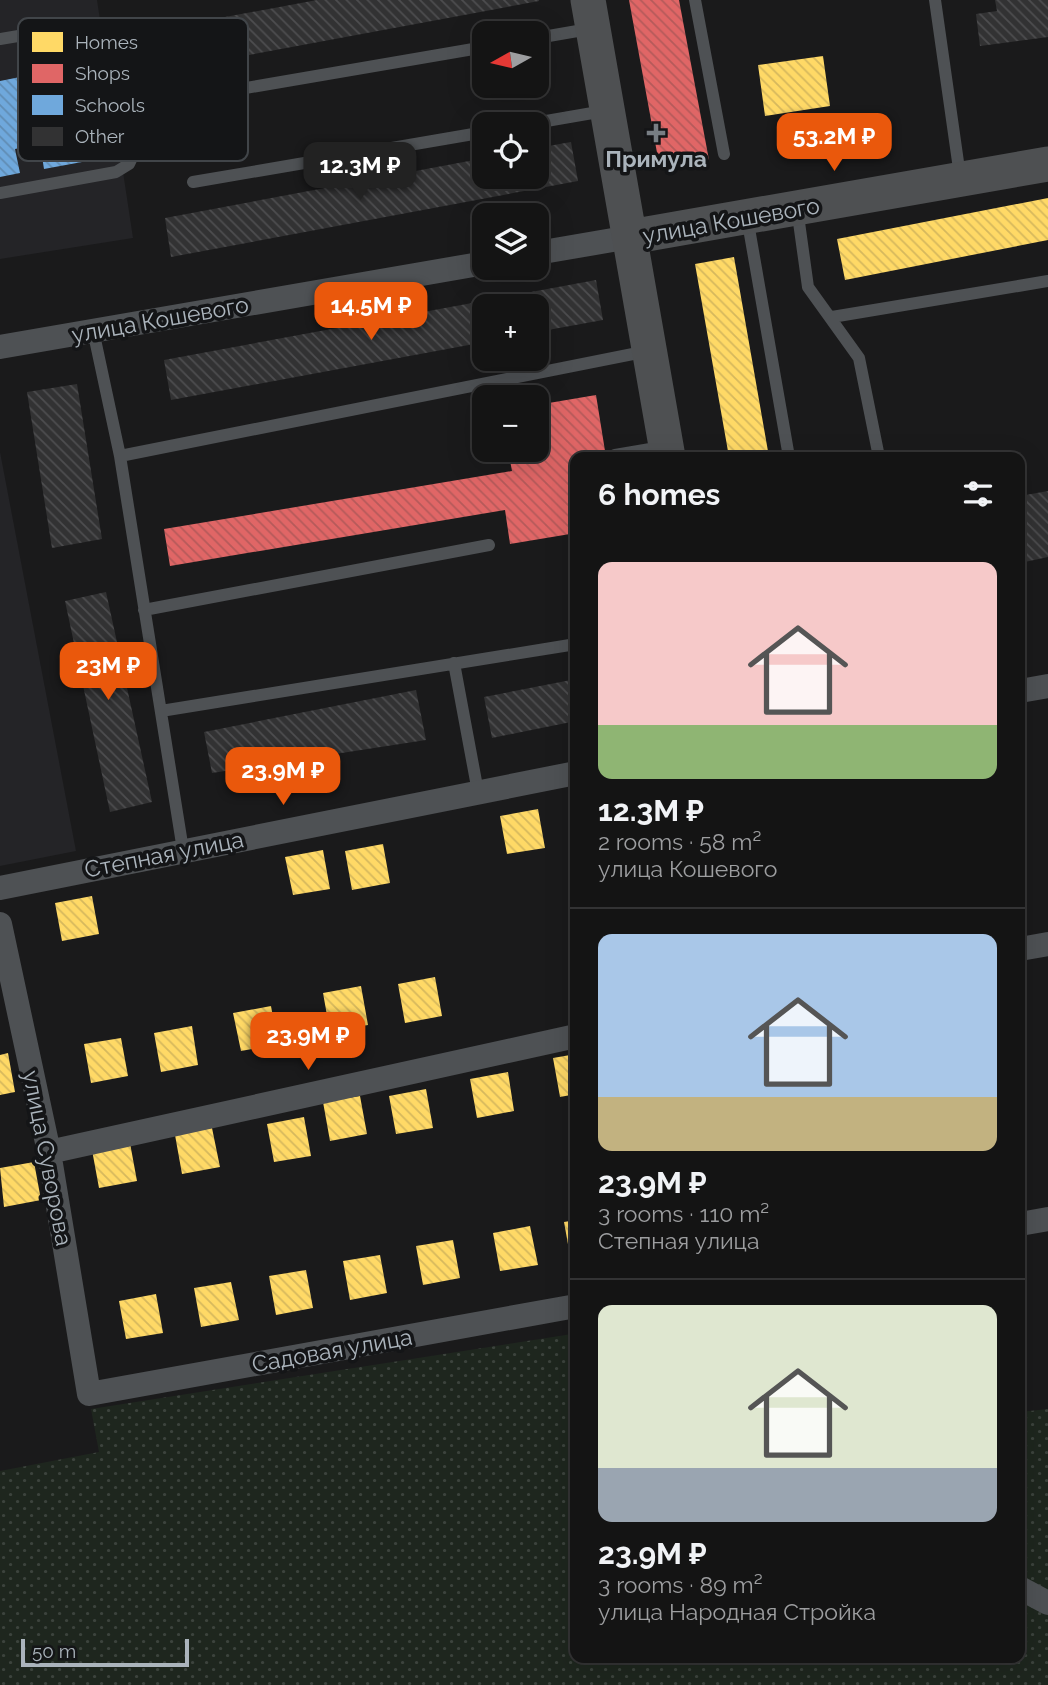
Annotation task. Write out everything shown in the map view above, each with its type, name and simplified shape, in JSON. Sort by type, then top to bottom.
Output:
[{"type":"street","points":[[591,14],[667,452]]},
{"type":"street","name":"улица Кошевого","points":[[549,251],[1048,164]]},
{"type":"street","name":"улица Кошевого","points":[[0,347],[472,264]]},
{"type":"street","points":[[1025,690],[1048,686]]},
{"type":"street","name":"Степная улица","points":[[0,888],[570,774]]},
{"type":"street","name":"улица Суворова","points":[[0,924],[49,1153],[89,1394]]},
{"type":"street","points":[[1025,948],[1048,944]]},
{"type":"street","points":[[49,1153],[570,1038]]},
{"type":"street","points":[[1025,1223],[1048,1219]]},
{"type":"street","name":"Садовая улица","points":[[89,1394],[570,1307]]},
{"type":"street","points":[[1025,1591],[1048,1603]]},
{"type":"lane","points":[[695,0],[724,154]]},
{"type":"lane","points":[[935,0],[960,180]]},
{"type":"lane","points":[[550,32],[591,14]]},
{"type":"lane","points":[[0,39],[18,36]]},
{"type":"lane","points":[[248,88],[472,49]]},
{"type":"lane","points":[[549,121],[608,111]]},
{"type":"lane","points":[[193,181],[472,134]]},
{"type":"lane","points":[[0,193],[116,172],[130,161]]},
{"type":"lane","points":[[797,208],[808,286],[859,358],[878,452]]},
{"type":"lane","points":[[747,217],[788,452]]},
{"type":"lane","points":[[832,317],[1048,282]]},
{"type":"lane","points":[[93,330],[120,456],[183,850]]},
{"type":"lane","points":[[120,456],[649,351]]},
{"type":"lane","points":[[144,610],[488,545]]},
{"type":"lane","points":[[161,711],[570,645]]},
{"type":"lane","points":[[454,663],[478,792]]},
{"type":"shaded area","points":[[0,0],[97,0],[100,18],[18,18],[18,161],[121,161],[133,238],[0,259]]},
{"type":"shaded area","points":[[0,452],[76,851],[0,866]]},
{"type":"shaded area","points":[[570,1334],[570,1663],[1025,1663],[1025,1411],[1048,1409],[1048,1685],[0,1685],[0,1471],[99,1452],[91,1409]]},
{"type":"building: Homes","points":[[823,56],[830,106],[765,116],[758,65]]},
{"type":"building: Homes","points":[[1048,198],[1048,240],[845,280],[837,239]]},
{"type":"building: Homes","points":[[734,257],[768,452],[728,452],[695,264]]},
{"type":"building: Homes","points":[[538,809],[545,848],[507,854],[500,816]]},
{"type":"building: Homes","points":[[383,844],[390,883],[352,890],[345,851]]},
{"type":"building: Homes","points":[[323,850],[330,889],[293,895],[285,857]]},
{"type":"building: Homes","points":[[92,896],[99,934],[62,941],[55,903]]},
{"type":"building: Homes","points":[[435,977],[442,1016],[405,1023],[398,984]]},
{"type":"building: Homes","points":[[361,986],[368,1025],[330,1032],[323,993]]},
{"type":"building: Homes","points":[[271,1006],[278,1044],[241,1051],[233,1013]]},
{"type":"building: Homes","points":[[192,1026],[198,1065],[161,1072],[154,1033]]},
{"type":"building: Homes","points":[[121,1038],[128,1076],[91,1083],[84,1044]]},
{"type":"building: Homes","points":[[8,1053],[15,1092],[0,1095],[0,1055]]},
{"type":"building: Homes","points":[[570,1055],[570,1095],[560,1097],[553,1058]]},
{"type":"building: Homes","points":[[508,1072],[514,1111],[477,1118],[470,1079]]},
{"type":"building: Homes","points":[[426,1089],[433,1128],[396,1134],[389,1096]]},
{"type":"building: Homes","points":[[360,1096],[367,1134],[330,1141],[323,1102]]},
{"type":"building: Homes","points":[[304,1117],[311,1156],[274,1162],[267,1124]]},
{"type":"building: Homes","points":[[212,1128],[220,1167],[182,1174],[175,1135]]},
{"type":"building: Homes","points":[[130,1143],[137,1181],[99,1188],[92,1150]]},
{"type":"building: Homes","points":[[34,1162],[41,1200],[4,1207],[0,1168]]},
{"type":"building: Homes","points":[[570,1221],[570,1255],[564,1222]]},
{"type":"building: Homes","points":[[530,1226],[538,1265],[500,1271],[493,1233]]},
{"type":"building: Homes","points":[[453,1240],[460,1278],[423,1285],[416,1246]]},
{"type":"building: Homes","points":[[380,1255],[387,1293],[350,1300],[343,1261]]},
{"type":"building: Homes","points":[[306,1270],[313,1308],[276,1315],[269,1276]]},
{"type":"building: Homes","points":[[231,1282],[239,1320],[201,1327],[194,1288]]},
{"type":"building: Homes","points":[[156,1294],[163,1333],[126,1339],[119,1301]]},
{"type":"building: Shops","points":[[629,0],[679,0],[709,160],[660,169]]},
{"type":"building: Shops","points":[[596,395],[605,452],[570,452],[570,534],[510,544],[505,510],[170,566],[164,529],[512,471],[510,462],[549,462],[549,403]]},
{"type":"building: Schools","points":[[18,77],[18,148],[15,149],[20,173],[0,177],[0,81]]},
{"type":"building: Schools","points":[[43,161],[82,161],[82,162],[44,169]]},
{"type":"building: Other","points":[[317,0],[539,0],[248,55],[248,18],[225,17]]},
{"type":"building: Other","points":[[995,0],[1048,0],[1048,37],[980,46],[976,14],[997,11]]},
{"type":"building: Other","points":[[571,142],[578,181],[549,186],[549,146]]},
{"type":"building: Other","points":[[472,160],[472,189],[535,189],[171,257],[165,218]]},
{"type":"building: Other","points":[[596,280],[603,320],[549,330],[549,294],[520,294]]},
{"type":"building: Other","points":[[472,303],[472,344],[171,400],[164,360]]},
{"type":"building: Other","points":[[77,384],[102,539],[52,548],[27,392]]},
{"type":"building: Other","points":[[1048,491],[1048,557],[1025,562],[1025,495]]},
{"type":"building: Other","points":[[106,592],[152,802],[110,812],[65,601]]},
{"type":"building: Other","points":[[570,680],[570,722],[492,738],[484,697]]},
{"type":"building: Other","points":[[416,690],[426,740],[212,773],[204,732]]},
{"type":"place","name":"Примула","points":[[656,133]]}]
